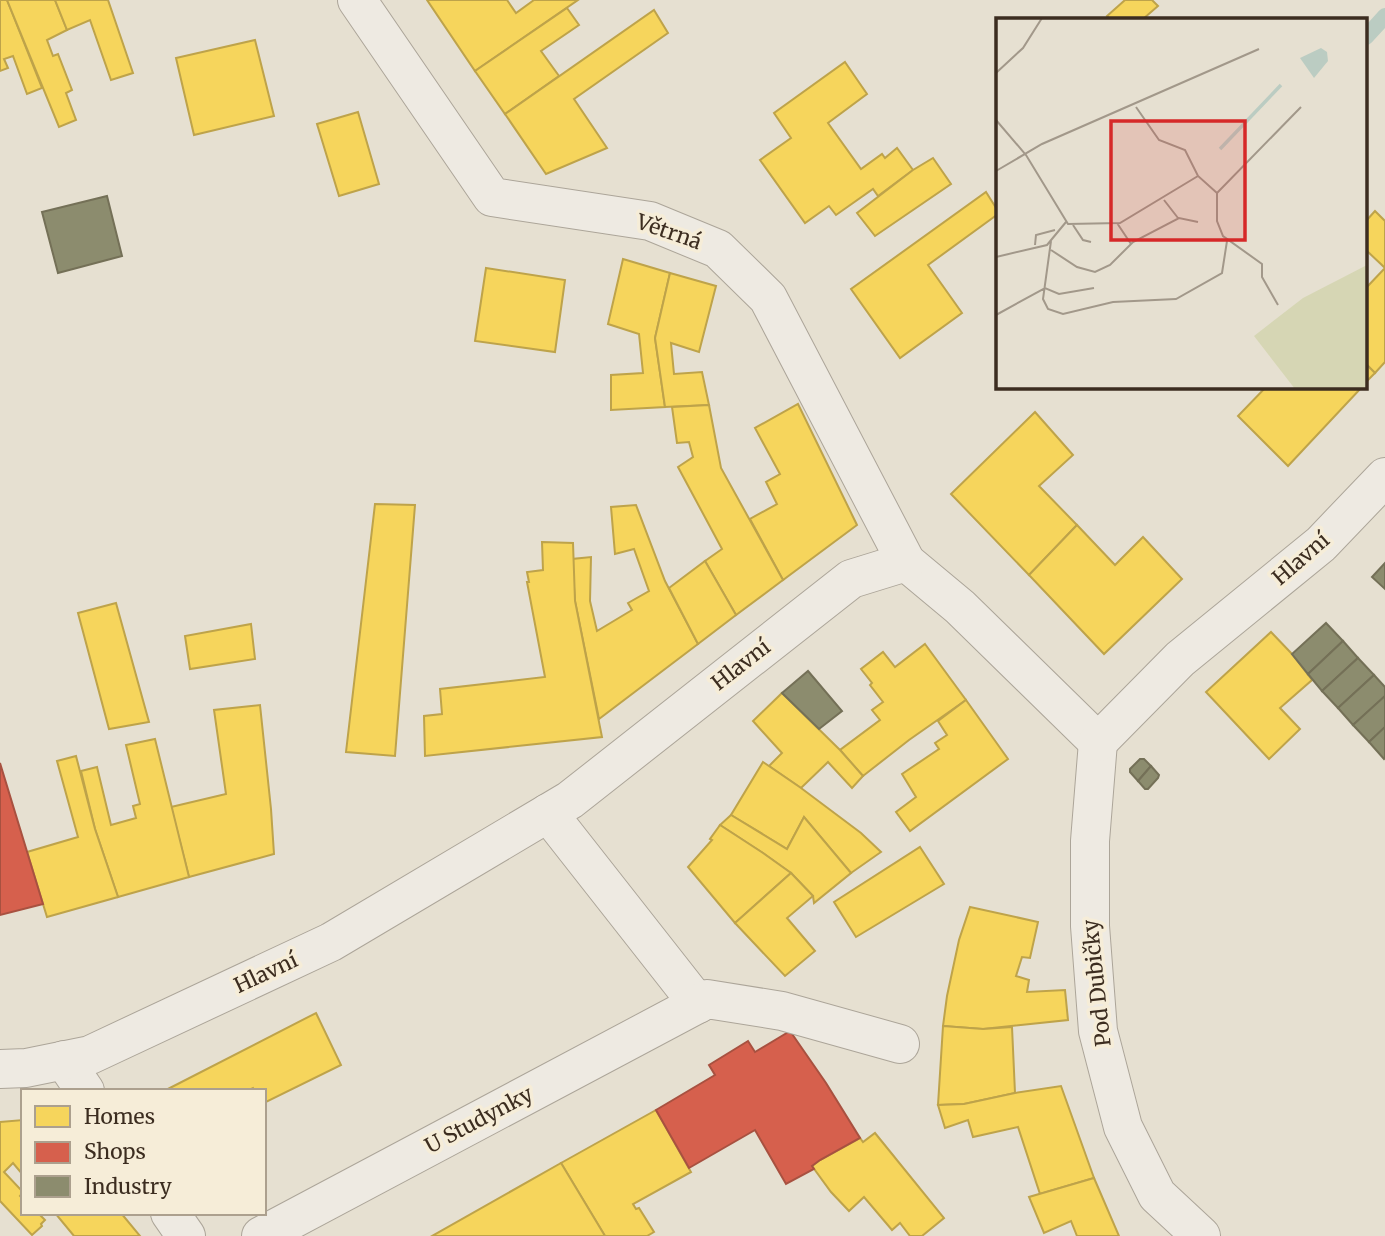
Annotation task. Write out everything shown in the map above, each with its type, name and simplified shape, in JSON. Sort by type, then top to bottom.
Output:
[{"type":"street","name":"Větrná","points":[[357,0],[492,197],[650,221],[718,249],[768,298],[906,562]]},
{"type":"street","name":"Hlavní","points":[[1098,742],[1180,659],[1321,544],[1385,477]]},
{"type":"street","points":[[906,562],[960,607],[1098,742]]},
{"type":"street","name":"Hlavní","points":[[0,1069],[26,1068],[75,1075],[90,1055],[331,942],[570,800],[851,579],[906,562]]},
{"type":"street","name":"Pod Dubičky","points":[[1098,742],[1090,841],[1090,926],[1098,1031],[1123,1127],[1157,1195],[1201,1236]]},
{"type":"street","points":[[548,813],[698,1004]]},
{"type":"street","name":"U Studynky","points":[[261,1236],[707,999],[782,1011],[900,1044]]},
{"type":"street","points":[[171,1215],[186,1236]]},
{"type":"building: Homes","points":[[0,0],[7,0],[42,88],[27,94],[13,56],[4,59],[8,68],[0,71]]},
{"type":"building: Homes","points":[[7,0],[55,0],[67,30],[47,40],[53,56],[58,54],[72,90],[66,93],[76,120],[59,127]]},
{"type":"building: Homes","points":[[55,0],[108,0],[133,73],[111,80],[90,20],[67,30]]},
{"type":"building: Homes","points":[[427,0],[507,0],[516,13],[534,0],[578,0],[475,71]]},
{"type":"building: Homes","points":[[1125,0],[1152,0],[1158,6],[1144,18],[1107,16]]},
{"type":"building: Homes","points":[[567,8],[579,25],[541,51],[559,76],[505,114],[475,71]]},
{"type":"building: Homes","points":[[654,10],[668,33],[574,99],[607,148],[546,174],[505,114]]},
{"type":"building: Homes","points":[[255,40],[274,116],[194,135],[176,58]]},
{"type":"building: Homes","points":[[845,62],[867,94],[828,123],[861,169],[882,154],[885,158],[897,148],[913,170],[878,196],[873,189],[836,215],[829,206],[805,223],[760,160],[791,138],[774,113]]},
{"type":"building: Homes","points":[[358,112],[379,184],[339,196],[317,124]]},
{"type":"building: Homes","points":[[933,158],[951,184],[875,236],[857,213]]},
{"type":"building: Homes","points":[[986,192],[996,208],[996,215],[928,265],[962,313],[900,358],[851,289]]},
{"type":"building: Homes","points":[[1375,211],[1385,221],[1385,268],[1368,252],[1368,219]]},
{"type":"building: Homes","points":[[623,259],[670,273],[655,338],[665,407],[611,410],[611,375],[643,373],[639,334],[608,324]]},
{"type":"building: Homes","points":[[486,268],[565,280],[555,352],[475,341]]},
{"type":"building: Homes","points":[[1385,268],[1385,362],[1375,373],[1368,366],[1368,286]]},
{"type":"building: Homes","points":[[670,273],[716,286],[699,352],[671,343],[674,374],[702,372],[709,405],[665,407],[655,338]]},
{"type":"building: Homes","points":[[1368,366],[1375,373],[1368,380]]},
{"type":"building: Homes","points":[[1265,388],[1361,388],[1288,466],[1238,416]]},
{"type":"building: Homes","points":[[798,404],[857,525],[783,580],[750,519],[777,504],[766,482],[780,474],[755,428]]},
{"type":"building: Homes","points":[[709,405],[721,468],[783,580],[736,615],[705,561],[722,549],[678,467],[693,457],[689,442],[677,443],[672,407]]},
{"type":"building: Homes","points":[[1035,412],[1073,455],[1039,486],[1077,525],[1029,575],[951,494]]},
{"type":"building: Homes","points":[[375,504],[415,505],[395,756],[346,752]]},
{"type":"building: Homes","points":[[636,505],[665,581],[698,644],[599,719],[575,601],[572,559],[591,557],[590,601],[597,631],[632,610],[628,603],[649,591],[634,549],[615,554],[611,507]]},
{"type":"building: Homes","points":[[1077,525],[1115,565],[1143,537],[1182,579],[1104,654],[1029,575]]},
{"type":"building: Homes","points":[[542,542],[573,543],[575,601],[602,737],[425,756],[424,716],[442,714],[440,689],[545,677],[527,582],[527,572],[543,570]]},
{"type":"building: Homes","points":[[705,561],[736,615],[698,644],[669,588]]},
{"type":"building: Homes","points":[[116,603],[149,722],[109,729],[78,613]]},
{"type":"building: Homes","points":[[251,624],[255,659],[190,669],[185,636]]},
{"type":"building: Homes","points":[[1271,632],[1312,680],[1280,708],[1300,729],[1269,759],[1206,692]]},
{"type":"building: Homes","points":[[925,644],[966,700],[863,776],[840,750],[880,720],[872,710],[883,702],[861,669],[883,652],[895,667]]},
{"type":"building: Homes","points":[[782,693],[863,776],[852,788],[828,762],[801,788],[769,766],[782,753],[753,721]]},
{"type":"building: Homes","points":[[966,700],[1008,759],[910,831],[896,812],[916,797],[902,774],[939,749],[935,743],[947,735],[938,721]]},
{"type":"building: Homes","points":[[260,705],[274,854],[189,877],[171,807],[226,794],[214,710]]},
{"type":"building: Homes","points":[[155,739],[189,877],[118,897],[95,829],[81,771],[97,767],[111,825],[136,818],[133,806],[140,804],[126,745]]},
{"type":"building: Homes","points":[[76,756],[95,829],[118,897],[47,917],[27,852],[78,837],[57,761]]},
{"type":"building: Homes","points":[[763,762],[861,833],[881,852],[851,873],[804,817],[787,849],[731,815]]},
{"type":"building: Homes","points":[[731,815],[787,849],[804,817],[851,873],[814,903],[813,896],[791,873],[720,825]]},
{"type":"building: Homes","points":[[720,825],[791,873],[735,923],[688,867],[712,840],[710,839]]},
{"type":"building: Homes","points":[[920,847],[944,884],[856,937],[834,902]]},
{"type":"building: Homes","points":[[791,873],[813,896],[787,918],[815,951],[785,976],[735,923]]},
{"type":"building: Homes","points":[[970,907],[1038,922],[1030,958],[1022,957],[1016,976],[1029,980],[1027,992],[1065,990],[1068,1020],[983,1029],[943,1026],[959,940]]},
{"type":"building: Homes","points":[[316,1013],[341,1065],[266,1102],[266,1089],[168,1089]]},
{"type":"building: Homes","points":[[943,1026],[983,1029],[1012,1027],[1015,1093],[964,1104],[938,1105]]},
{"type":"building: Homes","points":[[1061,1086],[1094,1178],[1040,1194],[1018,1127],[973,1137],[968,1120],[945,1128],[938,1105],[964,1104]]},
{"type":"building: Homes","points":[[656,1110],[691,1172],[633,1204],[636,1209],[639,1208],[654,1232],[647,1236],[605,1236],[561,1163]]},
{"type":"building: Homes","points":[[21,1120],[21,1173],[13,1163],[4,1172],[21,1190],[21,1215],[40,1215],[45,1220],[32,1235],[0,1201],[0,1122]]},
{"type":"building: Homes","points":[[875,1133],[944,1218],[922,1236],[910,1236],[900,1223],[892,1230],[864,1197],[849,1211],[812,1166],[860,1138],[863,1142]]},
{"type":"building: Homes","points":[[561,1163],[605,1236],[432,1236]]},
{"type":"building: Homes","points":[[1094,1178],[1119,1236],[1077,1236],[1071,1221],[1044,1233],[1029,1197]]},
{"type":"building: Homes","points":[[57,1215],[123,1215],[140,1236],[74,1236]]},
{"type":"building: Shops","points":[[0,763],[43,904],[0,915]]},
{"type":"building: Shops","points":[[790,1031],[860,1138],[820,1160],[812,1166],[814,1169],[786,1184],[755,1130],[689,1168],[656,1110],[715,1075],[709,1065],[748,1041],[755,1052]]},
{"type":"building: Industry","points":[[107,196],[122,256],[58,273],[42,212]]},
{"type":"building: Industry","points":[[1385,563],[1385,589],[1372,577]]},
{"type":"building: Industry","points":[[1326,623],[1343,641],[1308,674],[1292,654]]},
{"type":"building: Industry","points":[[1343,641],[1358,658],[1322,691],[1308,674]]},
{"type":"building: Industry","points":[[1358,658],[1374,675],[1338,708],[1322,691]]},
{"type":"building: Industry","points":[[808,671],[842,711],[819,729],[782,693]]},
{"type":"building: Industry","points":[[1374,675],[1385,687],[1385,696],[1353,725],[1338,708]]},
{"type":"building: Industry","points":[[1385,696],[1385,727],[1369,742],[1353,725]]},
{"type":"building: Industry","points":[[1385,727],[1385,758],[1384,759],[1369,742]]},
{"type":"building: Industry","points":[[1140,759],[1144,759],[1151,766],[1138,781],[1130,769]]},
{"type":"building: Industry","points":[[1151,766],[1159,775],[1148,789],[1145,789],[1138,781]]},
{"type":"waterway","points":[[1368,35],[1385,16]]}]
